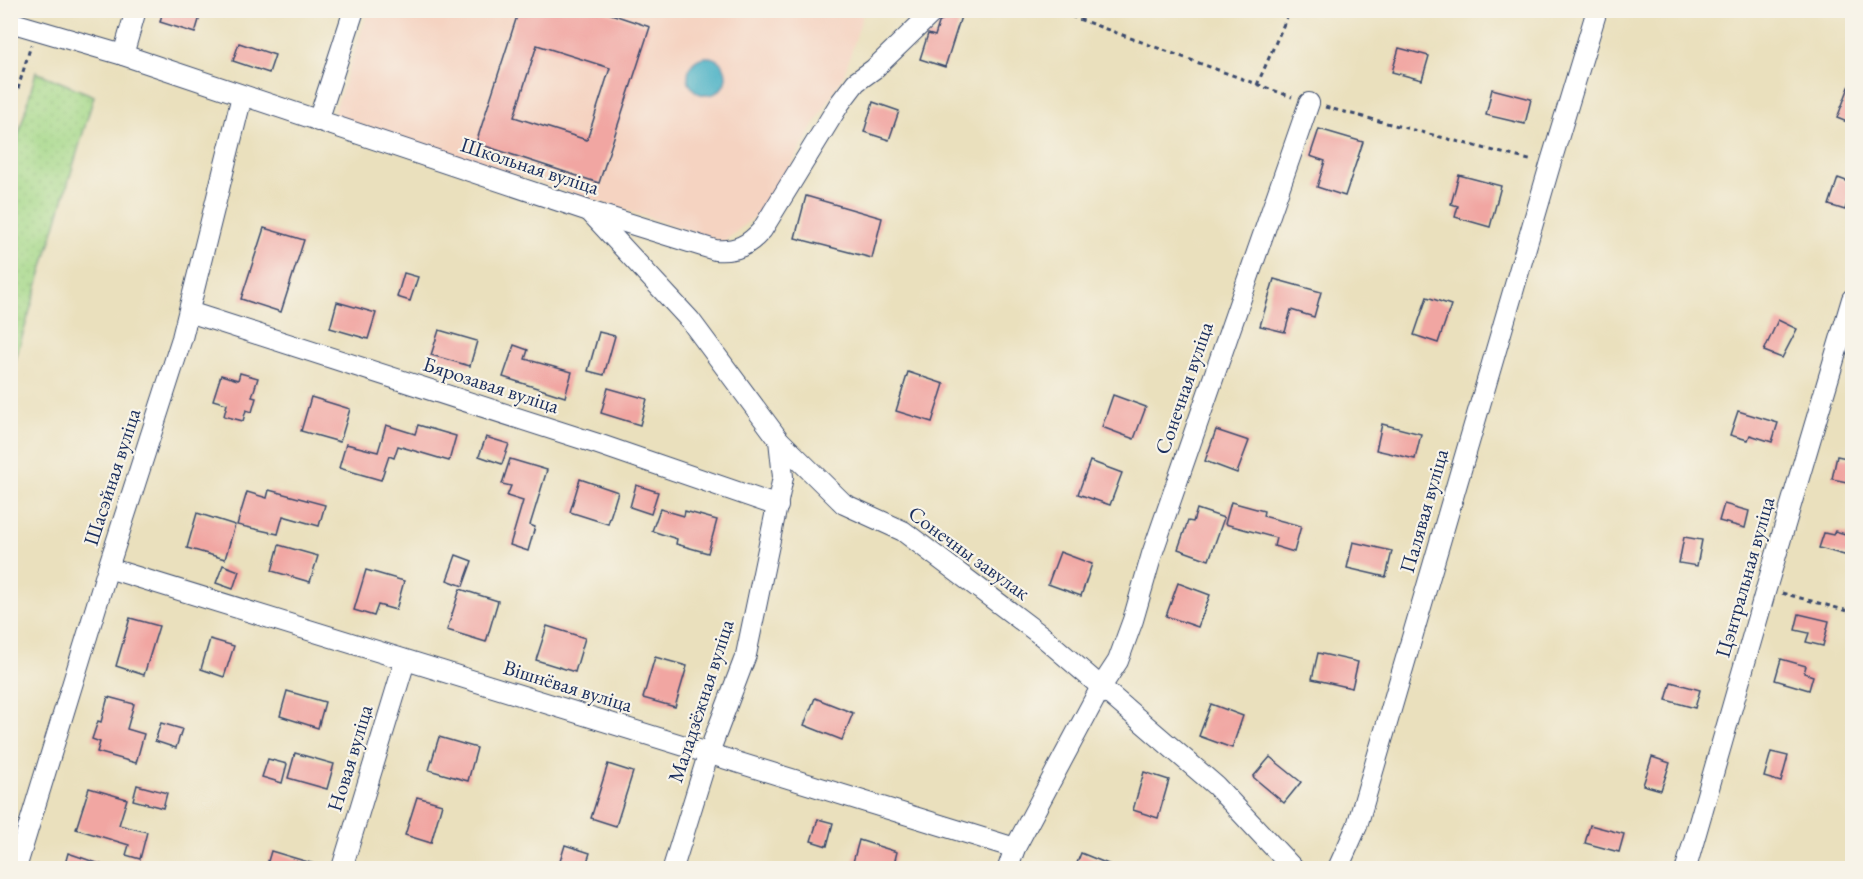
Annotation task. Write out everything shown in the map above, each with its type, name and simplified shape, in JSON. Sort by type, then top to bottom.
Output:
[{"type":"street","points":[[123,55],[136,10]]},
{"type":"street","points":[[318,121],[354,10]]},
{"type":"street","name":"Школьная вуліца","points":[[10,22],[123,55],[590,211],[715,250],[728,251],[753,241],[762,230],[833,113],[856,82],[874,69],[934,10]]},
{"type":"street","name":"Палявая вуліца","points":[[1338,868],[1357,826],[1550,165],[1598,10]]},
{"type":"street","name":"Шасэйная вуліца","points":[[16,868],[108,568],[182,338],[242,96]]},
{"type":"street","name":"Сонечная вуліца","points":[[1101,687],[1118,661],[1133,620],[1152,554],[1309,103]]},
{"type":"street","name":"Сонечны завулак","points":[[590,211],[690,321],[779,440],[844,504],[903,531],[1042,636],[1216,786],[1293,868]]},
{"type":"street","name":"Цэнтральная вуліца","points":[[1686,868],[1852,299]]},
{"type":"street","name":"Бярозавая вуліца","points":[[189,312],[598,444],[778,506]]},
{"type":"street","name":"Маладзёжная вуліца","points":[[673,868],[708,755],[746,655],[783,477],[779,440]]},
{"type":"street","name":"Вішнёвая вуліца","points":[[108,568],[1015,848]]},
{"type":"street","name":"Новая вуліца","points":[[342,868],[405,661]]},
{"type":"street","points":[[1008,868],[1015,848],[1101,687]]},
{"type":"path","points":[[1054,10],[1309,103],[1550,165]]},
{"type":"path","points":[[1257,85],[1290,10]]},
{"type":"path","points":[[10,116],[35,29]]},
{"type":"path","points":[[1766,589],[1852,612]]},
{"type":"shaded area","points":[[368,11],[864,11],[844,75],[766,207],[724,242],[333,116]]},
{"type":"green space","points":[[36,72],[94,96],[11,374],[11,162]]},
{"type":"water","points":[[707,57],[720,63],[726,76],[720,89],[707,95],[694,89],[688,76],[694,63]]},
{"type":"building","points":[[163,10],[202,10],[195,33],[160,22]]},
{"type":"building","points":[[519,10],[599,10],[650,27],[599,183],[476,143]],"holes":[[[537,45],[610,68],[587,140],[514,117]]]},
{"type":"building","points":[[947,10],[963,10],[945,67],[920,59],[928,34],[935,36],[939,23]]},
{"type":"building","points":[[239,43],[275,55],[269,73],[233,61]]},
{"type":"building","points":[[1399,48],[1429,56],[1422,80],[1392,72]]},
{"type":"building","points":[[1852,82],[1852,124],[1837,118]]},
{"type":"building","points":[[1492,89],[1531,99],[1525,124],[1486,115]]},
{"type":"building","points":[[873,102],[899,111],[889,140],[864,132]]},
{"type":"building","points":[[1319,129],[1363,142],[1345,196],[1317,187],[1325,161],[1310,156]]},
{"type":"building","points":[[1459,175],[1501,186],[1490,227],[1455,217],[1458,206],[1451,204]]},
{"type":"building","points":[[1838,178],[1852,183],[1852,198],[1849,197],[1845,210],[1829,205]]},
{"type":"building","points":[[806,196],[882,218],[872,258],[795,238]]},
{"type":"building","points":[[264,228],[304,240],[281,312],[241,299]]},
{"type":"building","points":[[404,273],[418,277],[410,301],[397,297]]},
{"type":"building","points":[[1274,279],[1321,292],[1314,317],[1291,310],[1285,332],[1260,326]]},
{"type":"building","points":[[1427,297],[1451,305],[1438,343],[1414,335]]},
{"type":"building","points":[[337,302],[376,313],[368,339],[330,328]]},
{"type":"building","points":[[1778,320],[1797,329],[1782,358],[1764,351]]},
{"type":"building","points":[[439,330],[477,341],[470,366],[431,355]]},
{"type":"building","points":[[599,332],[615,336],[604,375],[588,371]]},
{"type":"building","points":[[514,345],[528,350],[525,359],[572,372],[565,397],[503,377]]},
{"type":"building","points":[[908,372],[944,384],[932,422],[896,411]]},
{"type":"building","points":[[240,373],[258,378],[252,397],[256,398],[252,412],[246,410],[243,421],[224,416],[227,404],[213,400],[221,375],[238,380]]},
{"type":"building","points":[[608,388],[647,399],[640,425],[601,413]]},
{"type":"building","points":[[1113,395],[1146,407],[1134,439],[1102,427]]},
{"type":"building","points":[[311,397],[350,409],[340,442],[301,431]]},
{"type":"building","points":[[1738,411],[1778,423],[1772,442],[1750,435],[1748,440],[1730,435]]},
{"type":"building","points":[[1382,424],[1421,434],[1415,459],[1376,450]]},
{"type":"building","points":[[386,425],[415,434],[418,425],[456,436],[449,461],[398,446],[394,458],[389,456],[381,480],[339,468],[346,444],[378,452]]},
{"type":"building","points":[[1216,430],[1249,441],[1237,473],[1205,461]]},
{"type":"building","points":[[486,437],[509,444],[502,464],[479,456]]},
{"type":"building","points":[[1837,456],[1852,459],[1852,483],[1832,479]]},
{"type":"building","points":[[510,459],[547,470],[530,525],[535,527],[528,551],[510,545],[523,501],[507,496],[511,486],[502,484]]},
{"type":"building","points":[[1090,461],[1122,473],[1110,505],[1078,494]]},
{"type":"building","points":[[580,479],[618,492],[608,524],[570,512]]},
{"type":"building","points":[[636,485],[658,492],[651,514],[630,507]]},
{"type":"building","points":[[269,490],[325,505],[319,526],[283,516],[278,534],[237,525],[247,492],[267,498]]},
{"type":"building","points":[[1231,502],[1264,511],[1263,516],[1301,526],[1294,552],[1274,546],[1276,538],[1225,524]]},
{"type":"building","points":[[1724,504],[1749,511],[1745,528],[1719,521]]},
{"type":"building","points":[[660,509],[684,516],[685,511],[717,520],[708,553],[676,544],[677,539],[652,531]]},
{"type":"building","points":[[1197,509],[1224,518],[1209,560],[1178,549],[1188,521],[1193,522]]},
{"type":"building","points":[[197,513],[235,525],[225,559],[187,548]]},
{"type":"building","points":[[1835,531],[1852,536],[1848,556],[1819,548],[1824,533],[1833,535]]},
{"type":"building","points":[[1684,537],[1702,540],[1697,566],[1679,563]]},
{"type":"building","points":[[1353,542],[1392,551],[1386,577],[1347,568]]},
{"type":"building","points":[[279,545],[318,556],[310,582],[272,571]]},
{"type":"building","points":[[1060,552],[1092,564],[1081,596],[1048,584]]},
{"type":"building","points":[[456,555],[472,561],[463,586],[447,580]]},
{"type":"building","points":[[223,565],[239,571],[233,589],[216,583]]},
{"type":"building","points":[[366,570],[404,581],[396,610],[378,605],[374,616],[354,610]]},
{"type":"building","points":[[1178,583],[1210,595],[1198,627],[1166,616]]},
{"type":"building","points":[[460,589],[498,601],[486,642],[447,630]]},
{"type":"building","points":[[1799,614],[1829,621],[1823,646],[1806,642],[1809,633],[1795,630]]},
{"type":"building","points":[[130,618],[159,626],[144,675],[116,666]]},
{"type":"building","points":[[547,626],[585,638],[575,672],[536,660]]},
{"type":"building","points":[[210,639],[234,646],[224,677],[201,669]]},
{"type":"building","points":[[1318,653],[1358,662],[1352,688],[1312,679]]},
{"type":"building","points":[[655,657],[687,666],[675,707],[643,698]]},
{"type":"building","points":[[1781,659],[1806,666],[1804,673],[1813,676],[1809,690],[1775,680]]},
{"type":"building","points":[[1671,682],[1700,690],[1695,708],[1666,700]]},
{"type":"building","points":[[287,691],[325,702],[318,728],[280,716]]},
{"type":"building","points":[[108,697],[134,704],[127,729],[144,734],[136,763],[97,752],[100,742],[92,739],[98,721],[101,722]]},
{"type":"building","points":[[815,698],[853,713],[842,740],[804,725]]},
{"type":"building","points":[[1211,704],[1243,716],[1232,748],[1199,736]]},
{"type":"building","points":[[161,723],[182,729],[176,748],[155,741]]},
{"type":"building","points":[[439,737],[477,748],[468,781],[429,770]]},
{"type":"building","points":[[1771,752],[1788,756],[1781,782],[1764,777]]},
{"type":"building","points":[[295,753],[334,764],[327,789],[288,778]]},
{"type":"building","points":[[1270,757],[1301,782],[1284,803],[1253,777]]},
{"type":"building","points":[[1652,757],[1670,763],[1661,790],[1643,785]]},
{"type":"building","points":[[268,759],[287,764],[282,783],[262,777]]},
{"type":"building","points":[[608,764],[633,772],[616,826],[591,818]]},
{"type":"building","points":[[1144,772],[1169,780],[1158,818],[1133,810]]},
{"type":"building","points":[[137,785],[167,793],[163,808],[133,800]]},
{"type":"building","points":[[89,788],[127,799],[119,825],[147,832],[140,859],[126,855],[129,845],[76,829]]},
{"type":"building","points":[[417,797],[442,804],[431,843],[405,835]]},
{"type":"building","points":[[818,819],[833,823],[827,846],[811,841]]},
{"type":"building","points":[[1590,825],[1624,834],[1619,852],[1585,843]]},
{"type":"building","points":[[859,840],[897,852],[893,868],[852,866]]},
{"type":"building","points":[[565,845],[590,853],[585,868],[558,868]]},
{"type":"building","points":[[271,851],[318,865],[317,868],[266,868]]},
{"type":"building","points":[[68,853],[106,866],[106,868],[64,868]]},
{"type":"building","points":[[1081,853],[1118,868],[1075,868]]}]
